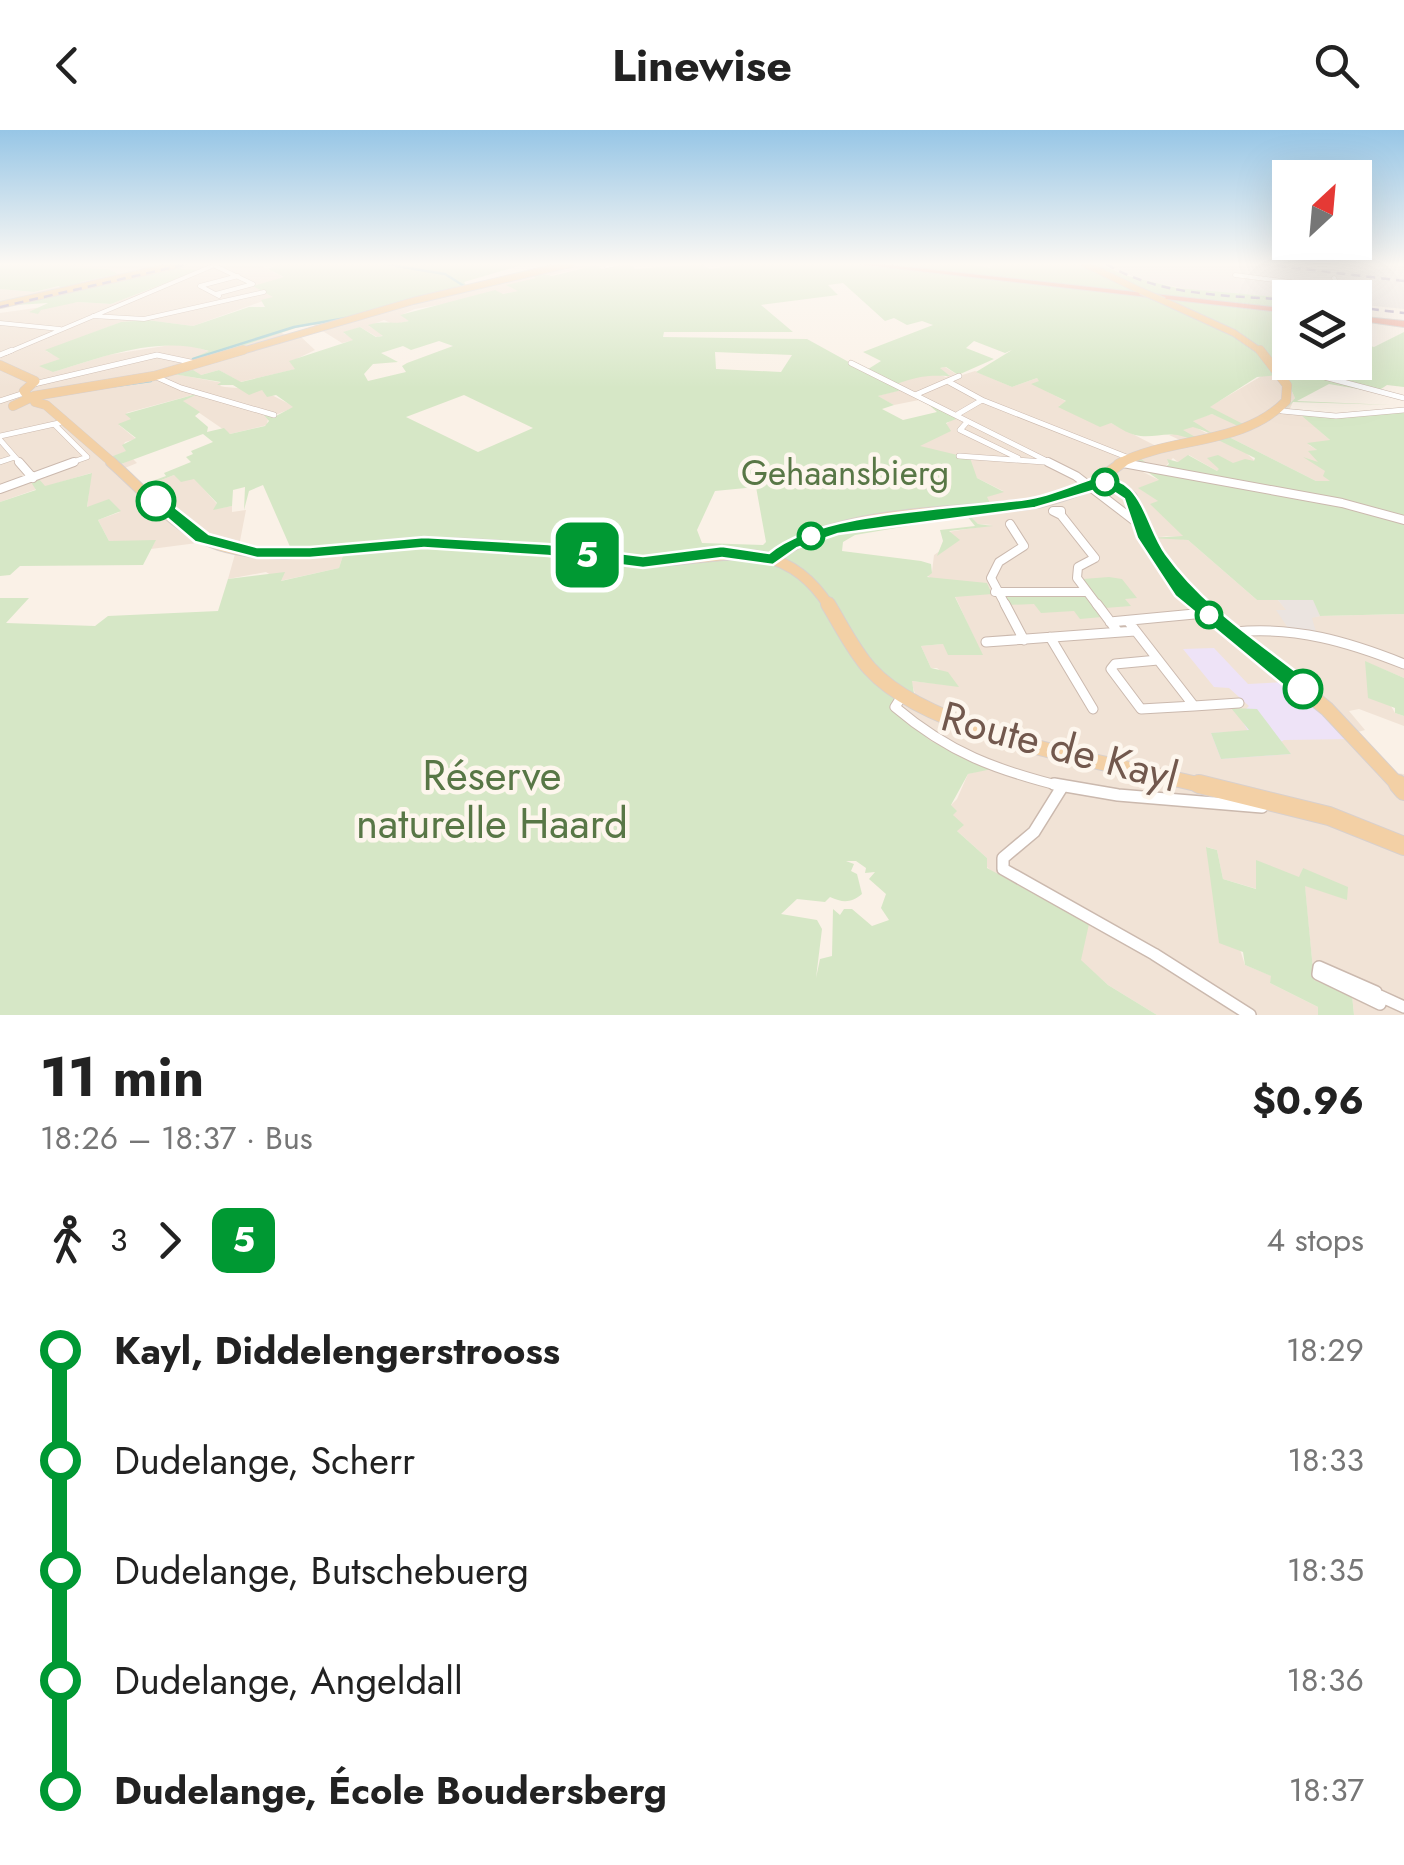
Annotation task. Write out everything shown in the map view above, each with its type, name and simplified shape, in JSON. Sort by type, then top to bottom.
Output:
[{"type":"highway","points":[[1246,305],[1272,308]]},
{"type":"highway","points":[[1372,320],[1404,323]]},
{"type":"main road","points":[[0,404],[158,378],[194,363],[398,305]]},
{"type":"main road","points":[[1173,305],[1237,335],[1272,362]]},
{"type":"main road","points":[[0,365],[34,384],[35,398],[64,427],[192,532],[237,549],[292,553],[424,543],[548,550],[626,561],[722,552],[773,559],[790,544],[836,529],[988,507],[1055,508],[1106,478],[1126,460],[1207,438],[1282,411],[1289,394],[1282,380]]},
{"type":"main road","points":[[1106,478],[1132,497],[1140,525],[1182,591],[1327,709],[1404,791]]},
{"type":"main road","name":"Route de Kayl","points":[[773,559],[816,586],[868,667],[902,696],[969,728],[1350,822],[1404,846]]},
{"type":"street","points":[[0,354],[119,305]]},
{"type":"street","points":[[93,316],[144,320],[206,305]]},
{"type":"street","points":[[0,324],[62,329]]},
{"type":"street","points":[[27,327],[44,337]]},
{"type":"street","points":[[34,384],[157,354],[194,363]]},
{"type":"street","points":[[851,363],[958,414],[1091,485],[1130,521],[1140,525]]},
{"type":"street","points":[[0,376],[16,372]]},
{"type":"street","points":[[158,378],[170,374]]},
{"type":"street","points":[[914,395],[960,376]]},
{"type":"street","points":[[158,378],[274,415]]},
{"type":"street","points":[[1336,380],[1404,398]]},
{"type":"street","points":[[949,382],[982,400],[1126,460],[1404,520]]},
{"type":"street","points":[[958,414],[982,400]]},
{"type":"street","points":[[1282,411],[1336,416],[1404,410]]},
{"type":"street","points":[[967,422],[960,430],[1022,460]]},
{"type":"street","points":[[33,478],[0,438],[64,427]]},
{"type":"street","points":[[0,489],[84,459],[88,454],[86,446]]},
{"type":"street","points":[[1005,452],[1015,446]]},
{"type":"street","points":[[960,456],[1049,462]]},
{"type":"street","points":[[0,462],[15,457]]},
{"type":"street","points":[[1055,508],[1095,558],[1076,572],[1118,632]]},
{"type":"street","points":[[1010,524],[1024,546],[993,569],[995,592],[1024,640]]},
{"type":"street","points":[[995,592],[1088,592]]},
{"type":"street","points":[[1110,622],[1206,613]]},
{"type":"street","points":[[1128,621],[1194,706]]},
{"type":"street","points":[[986,642],[1135,630]]},
{"type":"street","points":[[1231,633],[1273,630],[1312,634],[1404,664]]},
{"type":"street","points":[[1050,638],[1092,709]]},
{"type":"street","points":[[1158,660],[1114,664],[1111,669],[1141,709],[1239,703]]},
{"type":"street","points":[[902,696],[895,708],[934,741],[972,759],[1062,787],[1177,802],[1267,807],[1281,804]]},
{"type":"street","points":[[1062,787],[1034,832],[1003,858],[1003,869],[1139,945],[1250,1015]]},
{"type":"street","points":[[1380,996],[1404,1008]]},
{"type":"shaded area","points":[[55,305],[251,305],[193,326],[146,320],[121,322],[46,351],[62,359],[53,372],[108,355],[183,343],[211,352],[193,359],[199,360],[280,332],[287,336],[317,328],[313,324],[392,305],[436,305],[401,315],[411,320],[395,325],[384,320],[369,326],[384,335],[377,337],[360,327],[344,333],[355,340],[342,343],[321,330],[300,336],[315,350],[290,362],[296,369],[240,382],[219,370],[201,375],[175,374],[223,383],[220,386],[225,387],[262,390],[295,407],[268,418],[267,425],[230,434],[182,401],[200,393],[126,413],[132,419],[119,425],[136,439],[125,442],[127,451],[114,456],[121,464],[133,459],[137,463],[125,468],[146,486],[174,475],[194,478],[217,504],[214,509],[232,506],[232,512],[246,510],[239,546],[262,550],[346,546],[339,568],[280,581],[266,572],[228,579],[235,554],[197,543],[151,549],[155,541],[109,541],[98,520],[120,512],[87,508],[91,473],[44,487],[38,479],[32,482],[37,489],[0,502],[0,313]]},
{"type":"shaded area","points":[[1372,305],[1404,305],[1404,309],[1372,306]]},
{"type":"shaded area","points":[[945,367],[959,376],[975,371],[1012,387],[1037,378],[1040,381],[1033,384],[1067,402],[1059,406],[1111,423],[1158,447],[1182,441],[1169,435],[1179,433],[1192,440],[1195,438],[1181,430],[1193,426],[1210,435],[1192,420],[1212,414],[1242,425],[1209,407],[1265,374],[1272,374],[1272,380],[1286,380],[1295,397],[1289,411],[1324,417],[1303,416],[1331,441],[1309,445],[1319,451],[1319,459],[1339,481],[1318,482],[1227,436],[1255,461],[1217,471],[1189,455],[1188,460],[1178,462],[1173,458],[1164,468],[1143,472],[1161,481],[1139,488],[1160,502],[1184,537],[1159,536],[1188,540],[1257,600],[1278,600],[1287,610],[1278,610],[1288,628],[1315,632],[1311,617],[1404,614],[1404,678],[1366,662],[1395,713],[1404,716],[1404,726],[1359,709],[1349,711],[1365,730],[1358,732],[1396,773],[1404,774],[1404,1015],[1354,1015],[1352,995],[1314,980],[1303,868],[1300,877],[1257,889],[1223,879],[1217,850],[1207,847],[1245,965],[1272,976],[1270,983],[1318,1007],[1318,1015],[1157,1015],[1108,985],[1080,960],[987,867],[987,858],[956,830],[951,805],[968,774],[990,768],[931,741],[893,710],[898,702],[916,697],[911,681],[958,686],[937,668],[931,668],[921,646],[943,644],[982,655],[955,596],[925,574],[932,572],[934,555],[953,542],[948,532],[992,525],[978,524],[969,516],[991,506],[986,497],[1003,491],[977,478],[958,457],[918,446],[954,418],[919,400],[894,405],[877,396],[900,390],[892,385],[920,375],[949,375],[938,369]]},
{"type":"shaded area","points":[[1278,600],[1314,600],[1320,616],[1312,618],[1316,632],[1288,628],[1276,610],[1286,610]]},
{"type":"shaded area","points":[[1214,648],[1248,684],[1287,682],[1352,739],[1284,740],[1281,742],[1291,754],[1221,759],[1211,733],[1248,731],[1235,708],[1245,710],[1249,706],[1229,688],[1214,687],[1183,649]]},
{"type":"green space","points":[[43,305],[63,305],[38,314],[29,312]]},
{"type":"green space","points":[[401,305],[299,327],[199,360],[191,359],[209,351],[170,345],[131,350],[53,372],[39,366],[60,359],[45,350],[121,322],[147,320],[193,326],[249,307]]},
{"type":"green space","points":[[437,305],[761,305],[793,332],[664,332],[663,337],[807,339],[865,371],[881,361],[863,352],[933,325],[922,321],[907,325],[894,318],[885,321],[868,305],[1226,305],[1272,310],[1272,359],[1232,329],[1221,327],[1266,356],[1272,364],[1272,376],[1257,377],[1210,407],[1243,424],[1238,426],[1212,414],[1193,421],[1213,434],[1193,427],[1183,430],[1197,438],[1192,440],[1176,435],[1135,435],[1111,423],[1100,427],[1058,407],[1066,401],[1031,384],[1039,381],[1037,378],[1012,387],[976,372],[1012,350],[1005,353],[974,341],[966,348],[994,359],[958,375],[946,367],[940,368],[950,376],[910,380],[894,385],[902,390],[878,396],[894,405],[882,409],[903,420],[937,412],[920,397],[949,411],[956,419],[946,423],[951,431],[920,446],[970,458],[977,478],[1004,492],[987,497],[992,507],[970,516],[978,524],[993,526],[949,531],[960,540],[937,556],[943,541],[940,530],[975,526],[967,516],[855,535],[843,542],[842,551],[931,564],[932,573],[927,577],[987,583],[992,594],[955,597],[983,655],[948,655],[943,644],[921,646],[931,668],[948,672],[959,687],[912,681],[915,700],[904,694],[893,711],[931,741],[992,769],[968,774],[951,805],[957,811],[953,815],[964,825],[957,831],[987,858],[987,868],[1089,924],[1081,960],[1108,985],[1157,1015],[0,1015],[0,598],[29,598],[6,623],[95,626],[108,616],[218,611],[228,579],[285,572],[281,581],[339,568],[346,546],[291,549],[263,485],[249,491],[244,510],[245,487],[233,490],[232,506],[213,510],[217,503],[194,479],[181,482],[174,475],[144,484],[191,462],[186,457],[193,454],[191,451],[213,442],[203,434],[121,464],[113,456],[126,451],[122,445],[136,438],[118,424],[131,419],[125,414],[200,393],[183,401],[200,412],[195,416],[208,427],[207,432],[224,428],[230,434],[265,426],[269,421],[264,415],[274,417],[293,407],[276,395],[267,397],[262,390],[249,395],[233,385],[173,374],[193,370],[201,375],[219,370],[241,382],[295,369],[289,361],[353,340],[343,332],[360,327],[376,337],[383,336],[368,325],[409,321],[400,315]],"holes":[[[439,341],[453,346],[407,363],[402,366],[406,372],[368,381],[364,374],[373,364],[398,362],[381,353],[403,346],[411,350]],[[715,352],[792,355],[781,372],[716,369]],[[464,395],[533,428],[478,452],[406,417]],[[756,487],[766,542],[702,543],[697,530],[715,491]],[[846,861],[856,861],[866,868],[865,873],[875,872],[869,879],[886,894],[881,908],[889,920],[872,926],[852,909],[844,909],[840,915],[833,909],[832,956],[820,959],[816,978],[822,929],[817,920],[781,914],[797,899],[825,902],[830,897],[847,901],[862,894],[857,874],[851,871],[854,864]]]},
{"type":"green space","points":[[1404,332],[1404,387],[1387,385],[1381,389],[1388,394],[1329,384],[1297,401],[1392,405],[1293,402],[1285,410],[1295,398],[1287,380],[1372,380],[1372,346]]},
{"type":"green space","points":[[1404,411],[1404,614],[1320,616],[1313,600],[1257,600],[1188,540],[1151,538],[1183,536],[1150,504],[1158,501],[1138,488],[1159,480],[1132,461],[1140,458],[1164,468],[1169,464],[1167,459],[1178,462],[1188,455],[1217,471],[1207,458],[1218,455],[1233,463],[1254,461],[1255,458],[1216,439],[1227,436],[1316,481],[1330,481],[1323,476],[1325,471],[1303,457],[1318,462],[1308,451],[1317,450],[1307,443],[1330,440],[1302,416]]},
{"type":"green space","points":[[92,473],[87,507],[109,499],[121,511],[98,520],[109,541],[156,540],[143,565],[20,566],[10,575],[0,576],[0,502],[36,490],[31,482],[39,479],[45,486]]},
{"type":"green space","points":[[1083,579],[1122,579],[1137,598],[1125,599],[1131,606],[1105,608]]},
{"type":"green space","points":[[1048,592],[1085,596],[1102,617],[1080,619],[1074,611],[1041,613],[1034,604],[1008,605],[1003,595]]},
{"type":"green space","points":[[1365,661],[1404,678],[1404,716],[1395,713],[1395,708],[1368,698]]},
{"type":"green space","points":[[1231,708],[1257,709],[1291,754],[1221,759],[1211,733],[1249,730]]},
{"type":"green space","points":[[1206,847],[1217,850],[1223,879],[1256,889],[1256,860],[1299,877],[1303,868],[1348,887],[1347,900],[1305,886],[1314,980],[1352,995],[1354,1015],[1318,1015],[1318,1007],[1270,983],[1271,976],[1245,965],[1243,952],[1219,943]]},
{"type":"waterway","points":[[193,359],[294,327],[346,318]]},
{"type":"waterway","points":[[115,386],[151,381]]},
{"type":"railway","points":[[0,307],[7,305]]},
{"type":"railway","points":[[1372,309],[1404,313]]},
{"type":"bus line","name":"5","points":[[156,501],[202,538],[257,552],[278,554],[424,543],[502,546],[643,562],[722,552],[773,559],[790,544],[836,529],[1035,503],[1099,482],[1110,483],[1132,497],[1146,538],[1182,591],[1303,689]]},
{"type":"park label","name":"Gehaansbierg","points":[[845,473]]},
{"type":"park label","name":"Réserve naturelle Haard","points":[[492,799]]}]
